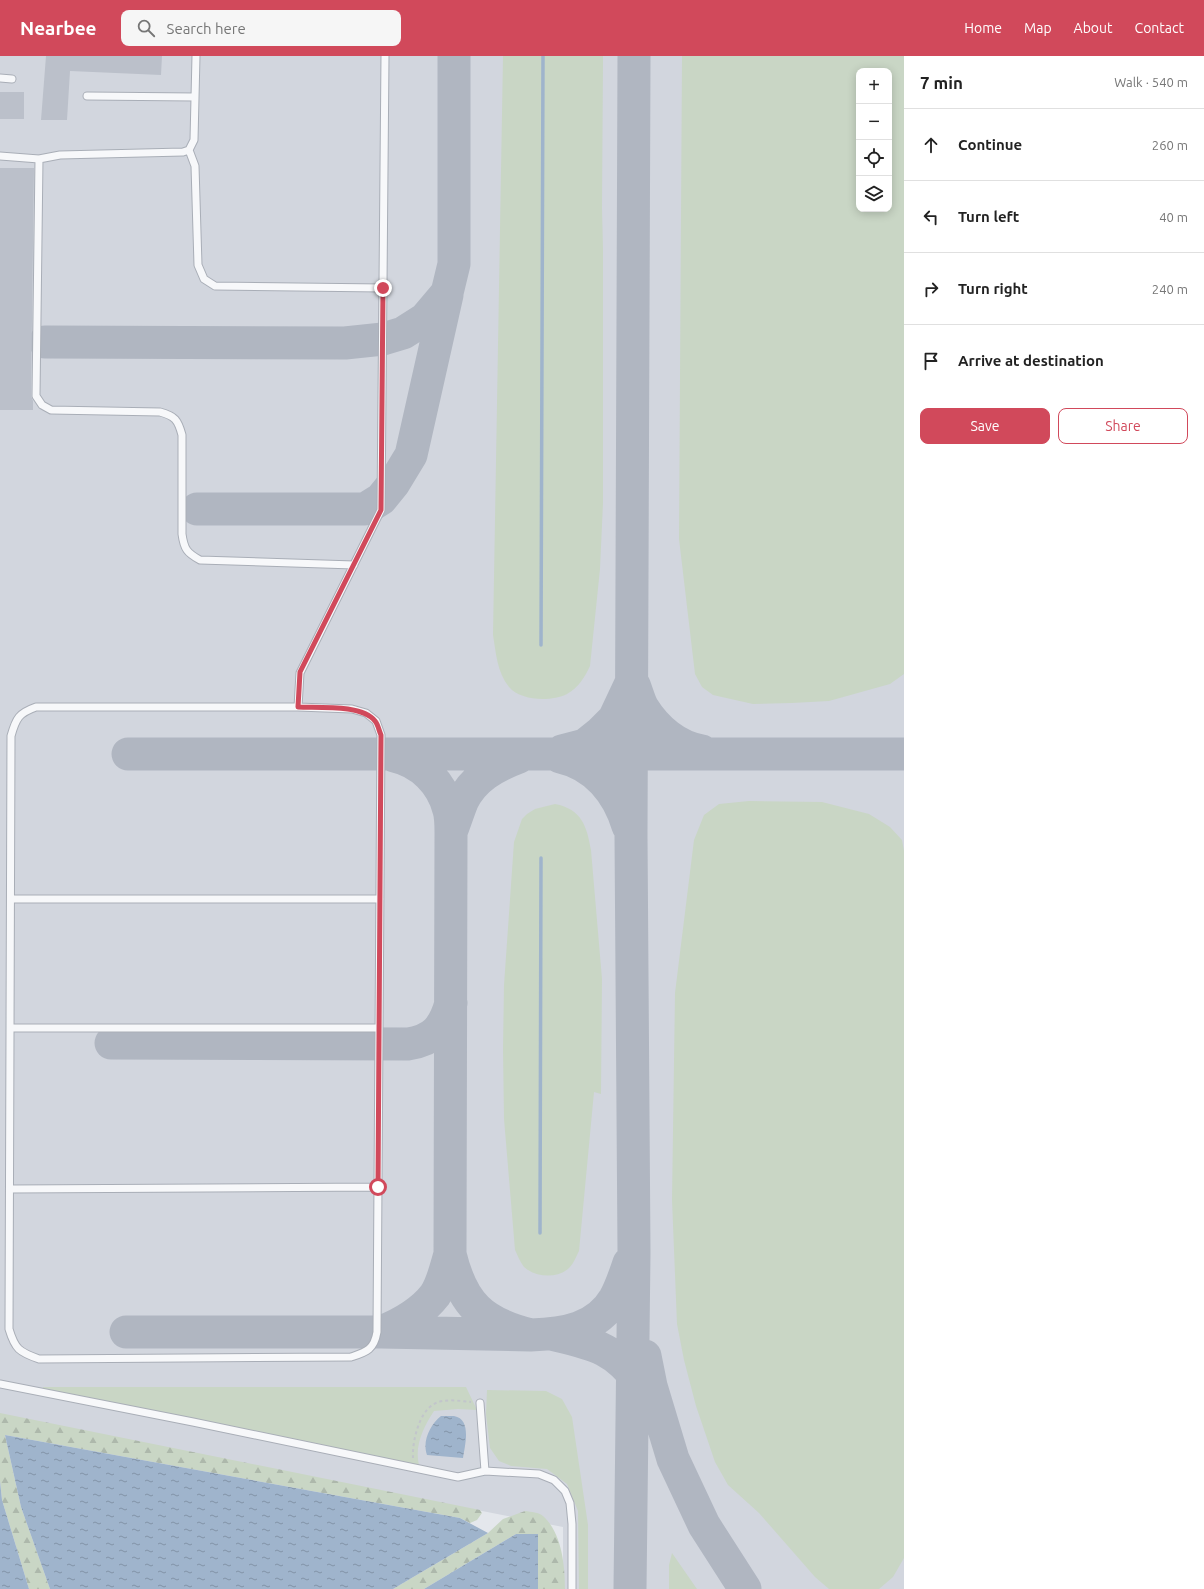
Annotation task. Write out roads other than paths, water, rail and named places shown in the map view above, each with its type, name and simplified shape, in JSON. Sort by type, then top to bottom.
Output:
[{"type":"lane","points":[[0,156],[39,159],[60,155],[159,153],[183,152],[189,150],[194,140],[196,56]]},
{"type":"lane","points":[[298,707],[300,672],[381,510],[385,56]]},
{"type":"lane","points":[[0,78],[12,79]]},
{"type":"lane","points":[[87,96],[195,97]]},
{"type":"lane","points":[[189,150],[195,166],[198,266],[204,279],[215,286],[383,288]]},
{"type":"lane","points":[[39,159],[36,396],[42,405],[51,410],[160,412],[170,415],[179,424],[182,435],[183,545],[189,554],[200,560],[354,565]]},
{"type":"lane","points":[[36,707],[298,707],[352,709],[366,713],[376,721],[381,735],[380,898],[377,1332],[375,1341],[368,1351],[351,1357],[39,1359],[23,1354],[13,1342],[9,1329],[11,736],[15,721],[24,711],[36,707]]},
{"type":"lane","points":[[11,899],[380,898]]},
{"type":"lane","points":[[10,1028],[379,1028]]},
{"type":"lane","points":[[10,1189],[378,1187]]},
{"type":"lane","points":[[0,1384],[201,1423],[458,1477],[485,1471],[539,1474],[554,1480],[565,1491],[570,1503],[572,1524],[572,1589]]},
{"type":"lane","points":[[480,1403],[485,1471]]},
{"type":"water","points":[[441,1416],[454,1416],[460,1418],[463,1422],[466,1440],[463,1458],[427,1455],[426,1439],[433,1424]]},
{"type":"water","points":[[5,1435],[460,1518],[488,1533],[393,1589],[50,1589],[21,1507]]},
{"type":"water","points":[[0,1481],[2,1500],[29,1589],[0,1589]]},
{"type":"water","points":[[516,1534],[538,1534],[538,1589],[424,1589]]},
{"type":"waterway","points":[[541,645],[543,56]]},
{"type":"waterway","points":[[540,1233],[541,858]]}]
